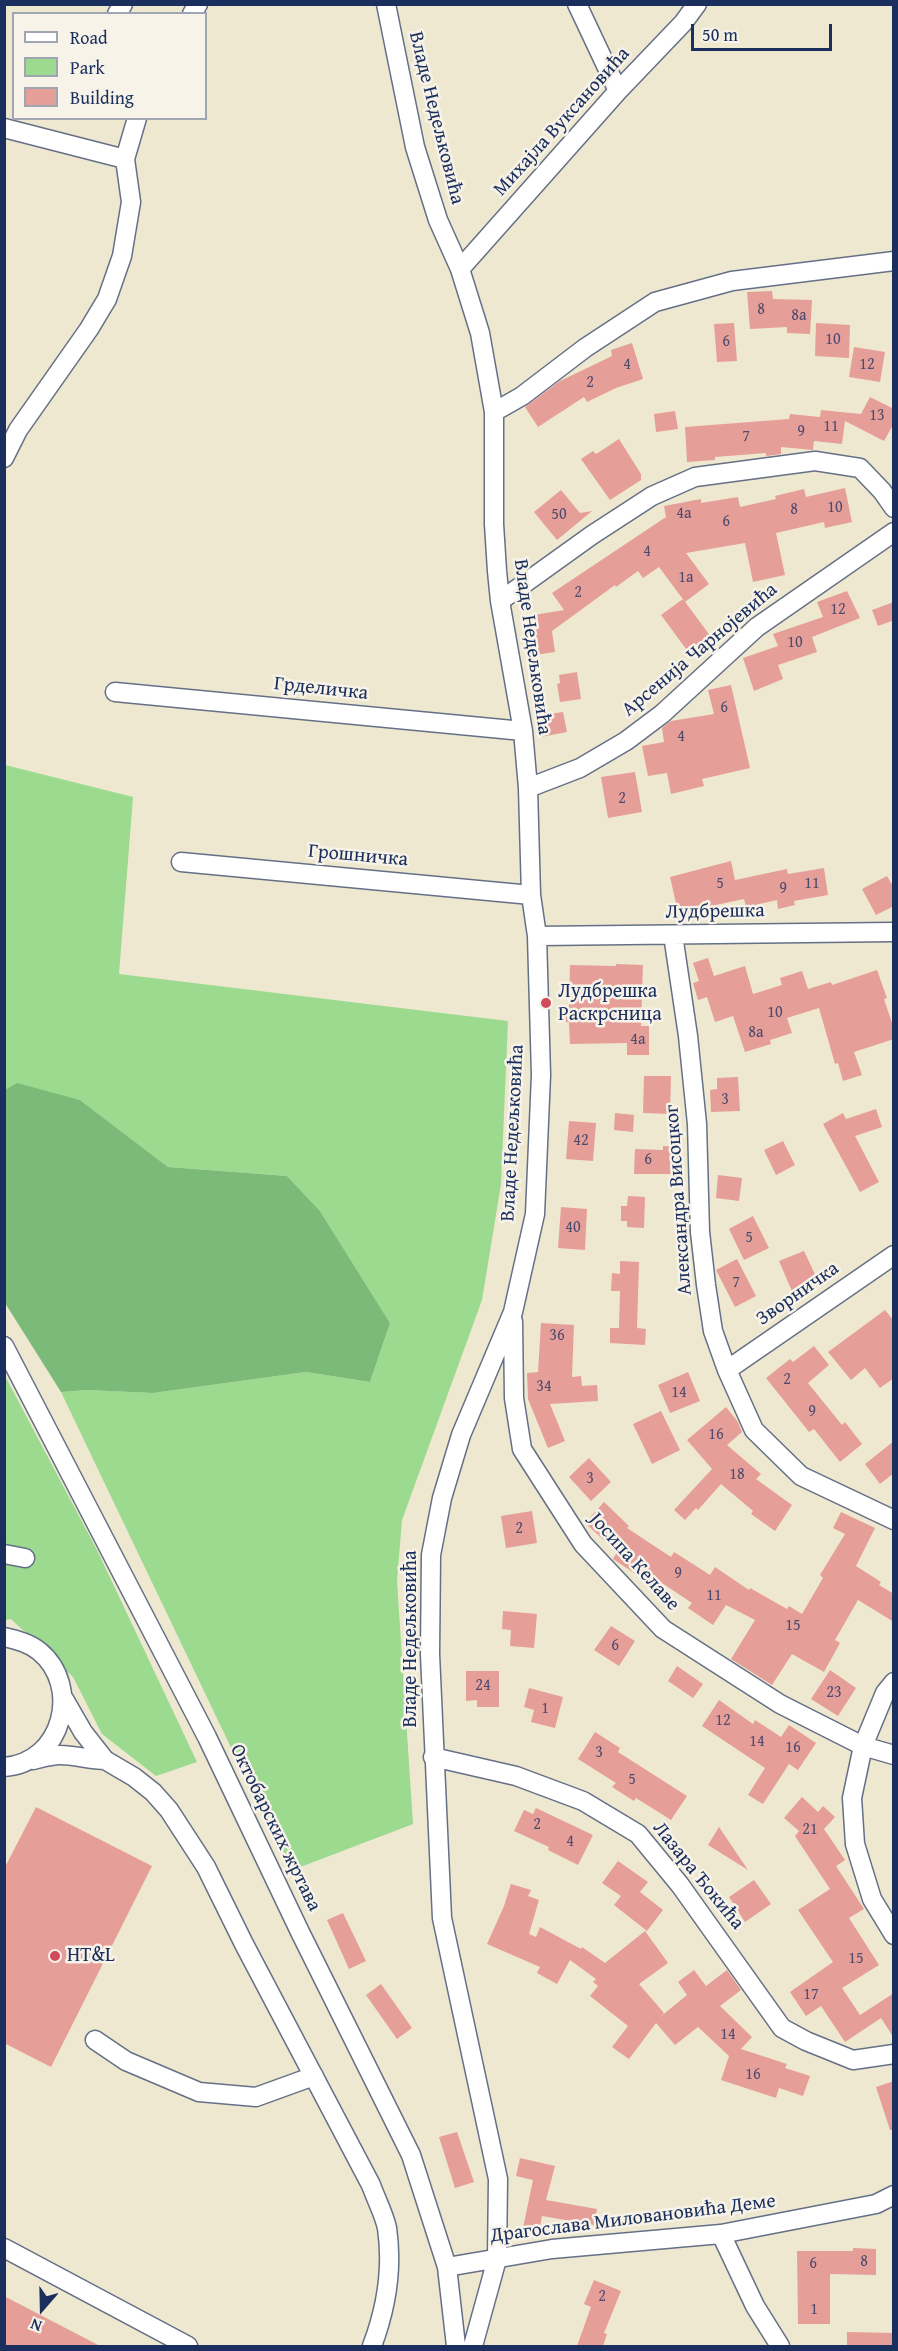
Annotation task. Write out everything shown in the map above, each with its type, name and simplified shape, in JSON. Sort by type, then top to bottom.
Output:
[{"type":"street","name":"Владе Недељковића","points":[[386,4],[415,147],[438,220],[460,269],[480,333],[494,412],[494,524],[500,601],[523,731],[528,788],[531,895],[537,936],[541,1075],[535,1214],[513,1312],[461,1435],[442,1497],[431,1555],[430,1654],[433,1757],[442,1918],[498,2179],[496,2259],[473,2346]]},
{"type":"street","points":[[577,4],[618,91]]},
{"type":"street","name":"Михајла Вуксановића","points":[[460,269],[618,91],[683,23],[697,4]]},
{"type":"street","points":[[4,458],[18,430],[107,299],[122,256],[131,202],[125,159],[136,120]]},
{"type":"street","points":[[4,128],[125,159]]},
{"type":"street","points":[[494,412],[522,396],[585,348],[655,302],[732,281],[894,261]]},
{"type":"street","points":[[500,601],[592,535],[652,496],[695,477],[814,461],[860,468],[894,508]]},
{"type":"street","name":"Арсенија Чарнојевића","points":[[528,788],[580,768],[626,741],[662,714],[757,627],[894,532]]},
{"type":"street","name":"Грделичка","points":[[115,692],[523,731]]},
{"type":"street","name":"Грошничка","points":[[181,862],[531,895]]},
{"type":"street","name":"Лудбрешка","points":[[537,936],[894,932]]},
{"type":"street","name":"Александра Висоцког","points":[[673,935],[688,1036],[697,1124],[700,1232],[706,1285],[713,1331],[727,1370],[754,1430],[801,1476],[894,1520]]},
{"type":"street","name":"Зворничка","points":[[727,1370],[894,1255]]},
{"type":"street","name":"Јосипа Келаве","points":[[513,1312],[514,1398],[522,1449],[583,1544],[663,1629],[780,1704],[863,1746],[894,1755]]},
{"type":"street","name":"Октобарских жртава","points":[[4,1346],[207,1737],[300,1932],[411,2155],[447,2267],[456,2346]]},
{"type":"street","points":[[4,1554],[25,1558]]},
{"type":"street","points":[[4,1637],[22,1641],[38,1650],[51,1664],[60,1680],[64,1699],[62,1718],[55,1735],[44,1750],[28,1761]]},
{"type":"street","points":[[894,1682],[885,1693],[863,1746],[852,1798],[855,1844],[872,1899],[894,1935]]},
{"type":"street","points":[[64,1699],[83,1732],[105,1760],[153,1792],[169,1810],[206,1866],[244,1944],[371,2185],[386,2227],[389,2268],[383,2318],[372,2346]]},
{"type":"street","points":[[7,1768],[57,1755],[105,1760]]},
{"type":"street","name":"Лазара Ђокића","points":[[433,1757],[516,1776],[583,1801],[638,1834],[680,1885],[782,2028],[806,2041],[853,2060],[894,2054]]},
{"type":"street","points":[[95,2040],[126,2061],[200,2092],[256,2097],[314,2076]]},
{"type":"street","name":"Драгослава Миловановића Деме","points":[[447,2267],[610,2243],[721,2234],[876,2204],[894,2195]]},
{"type":"street","points":[[721,2234],[755,2306],[780,2346]]},
{"type":"street","points":[[4,2248],[188,2346]]},
{"type":"green space","points":[[5,765],[133,797],[119,974],[508,1021],[501,1184],[482,1300],[402,1520],[397,1581],[413,1824],[290,1871],[61,1392],[87,1390],[153,1393],[306,1372],[370,1382],[390,1323],[320,1211],[287,1176],[168,1167],[80,1100],[5,1090]]},
{"type":"green space","points":[[17,1083],[80,1100],[168,1167],[287,1176],[320,1211],[390,1323],[370,1382],[306,1372],[153,1393],[87,1390],[61,1392],[5,1303],[5,1090]]},
{"type":"green space","points":[[4,1374],[98,1552],[197,1762],[156,1776],[102,1734],[73,1677],[11,1619],[5,1620]]},
{"type":"building","points":[[772,291],[773,299],[812,300],[810,334],[787,333],[787,327],[750,329],[747,292]]},
{"type":"building","points":[[734,323],[737,361],[717,362],[714,324]]},
{"type":"building","points":[[816,323],[850,325],[849,358],[815,356]]},
{"type":"building","points":[[632,343],[643,379],[616,388],[587,402],[584,397],[538,427],[525,407],[560,381],[612,356],[611,350]]},
{"type":"building","points":[[854,347],[885,352],[880,382],[849,377]]},
{"type":"building","points":[[870,397],[894,409],[894,423],[884,441],[845,421],[842,444],[814,441],[813,450],[781,447],[781,454],[715,457],[715,460],[687,462],[685,427],[789,419],[790,414],[820,417],[821,410],[861,414]]},
{"type":"building","points":[[675,411],[678,429],[656,432],[654,414]]},
{"type":"building","points":[[619,439],[641,474],[641,480],[610,500],[581,459],[593,451],[596,454]]},
{"type":"building","points":[[845,488],[852,522],[825,528],[824,522],[776,533],[785,575],[753,582],[745,543],[686,553],[709,584],[685,602],[659,567],[643,578],[638,571],[552,631],[555,652],[535,655],[528,616],[564,610],[552,593],[666,517],[664,506],[701,499],[701,503],[738,497],[740,507],[776,499],[775,496],[804,489],[806,497]]},
{"type":"building","points":[[561,490],[580,513],[592,511],[557,540],[534,512]]},
{"type":"building","points":[[847,591],[860,618],[812,637],[817,652],[778,665],[783,679],[754,691],[743,658],[778,646],[773,634],[823,617],[817,602]]},
{"type":"building","points":[[683,599],[714,641],[692,657],[661,615]]},
{"type":"building","points":[[894,602],[894,620],[878,626],[872,610]]},
{"type":"building","points":[[577,672],[581,699],[560,702],[557,684],[560,683],[559,675]]},
{"type":"building","points":[[731,685],[750,768],[702,779],[704,786],[671,794],[667,773],[648,776],[642,746],[664,742],[662,728],[671,721],[714,714],[708,690]]},
{"type":"building","points":[[563,712],[567,732],[541,737],[537,716]]},
{"type":"building","points":[[635,772],[642,812],[608,818],[601,777]]},
{"type":"building","points":[[731,861],[735,880],[787,869],[788,874],[824,868],[828,895],[794,901],[795,905],[778,909],[777,900],[746,907],[744,899],[702,908],[703,910],[679,916],[670,877]]},
{"type":"building","points":[[887,876],[894,888],[894,906],[876,915],[862,889]]},
{"type":"building","points":[[708,958],[714,976],[745,966],[753,994],[782,985],[780,978],[802,971],[808,989],[831,982],[832,985],[877,970],[887,998],[884,999],[894,1029],[894,1039],[854,1052],[862,1075],[843,1081],[838,1063],[835,1064],[819,1008],[787,1018],[792,1033],[770,1040],[771,1044],[745,1052],[733,1016],[715,1022],[707,997],[698,1000],[693,983],[699,981],[693,963]]},
{"type":"building","points":[[616,964],[643,965],[641,1026],[649,1026],[649,1055],[627,1055],[627,1043],[570,1044],[569,1022],[566,1022],[565,1007],[569,1006],[570,965],[616,966]]},
{"type":"building","points":[[644,1076],[671,1076],[670,1114],[643,1113]]},
{"type":"building","points":[[738,1077],[740,1111],[711,1112],[710,1090],[717,1089],[717,1078]]},
{"type":"building","points":[[876,1109],[882,1127],[855,1136],[879,1182],[860,1192],[823,1124],[843,1113],[846,1119]]},
{"type":"building","points":[[615,1113],[634,1115],[633,1132],[614,1130]]},
{"type":"building","points":[[569,1121],[596,1123],[593,1161],[566,1159]]},
{"type":"building","points":[[783,1141],[795,1165],[776,1175],[764,1150]]},
{"type":"building","points":[[663,1146],[680,1147],[679,1174],[634,1174],[635,1149],[663,1150]]},
{"type":"building","points":[[718,1175],[742,1178],[739,1201],[716,1198]]},
{"type":"building","points":[[628,1196],[645,1197],[644,1228],[627,1227],[627,1221],[621,1221],[621,1206],[627,1206]]},
{"type":"building","points":[[561,1207],[587,1209],[585,1250],[558,1248]]},
{"type":"building","points":[[753,1216],[769,1248],[744,1260],[729,1229]]},
{"type":"building","points":[[804,1251],[820,1285],[794,1296],[779,1261]]},
{"type":"building","points":[[737,1259],[756,1296],[735,1307],[716,1270]]},
{"type":"building","points":[[620,1261],[639,1262],[637,1328],[646,1329],[645,1345],[610,1343],[610,1328],[619,1328],[620,1291],[611,1291],[612,1273],[620,1274]]},
{"type":"building","points":[[885,1310],[894,1321],[894,1378],[880,1388],[865,1368],[851,1380],[828,1352]]},
{"type":"building","points":[[541,1323],[574,1325],[572,1377],[581,1376],[582,1386],[597,1385],[598,1401],[550,1404],[565,1441],[548,1448],[528,1399],[527,1373],[538,1372]]},
{"type":"building","points":[[814,1346],[829,1365],[808,1383],[842,1425],[845,1422],[862,1444],[840,1462],[814,1429],[809,1432],[766,1378],[790,1359],[793,1362]]},
{"type":"building","points":[[688,1372],[700,1401],[670,1413],[658,1385]]},
{"type":"building","points":[[726,1407],[738,1422],[742,1432],[727,1445],[761,1474],[756,1479],[792,1505],[775,1531],[751,1514],[753,1511],[721,1484],[698,1510],[696,1508],[685,1520],[674,1510],[712,1469],[687,1440]]},
{"type":"building","points":[[661,1411],[680,1450],[652,1464],[633,1424]]},
{"type":"building","points":[[894,1441],[894,1473],[880,1484],[865,1464]]},
{"type":"building","points":[[589,1458],[611,1482],[591,1501],[569,1477]]},
{"type":"building","points":[[604,1502],[629,1526],[627,1528],[671,1557],[674,1552],[710,1575],[715,1567],[749,1590],[750,1588],[787,1609],[789,1606],[802,1614],[823,1578],[820,1575],[845,1534],[833,1528],[841,1512],[875,1528],[856,1566],[881,1582],[879,1585],[894,1594],[894,1622],[858,1600],[835,1640],[840,1643],[824,1672],[792,1654],[772,1685],[731,1659],[755,1620],[726,1605],[713,1625],[688,1608],[692,1603],[641,1569],[637,1575],[613,1559],[617,1552],[585,1523]]},
{"type":"building","points":[[532,1511],[537,1543],[506,1548],[501,1516]]},
{"type":"building","points":[[503,1611],[537,1614],[534,1648],[510,1646],[511,1630],[502,1629]]},
{"type":"building","points":[[611,1626],[635,1641],[619,1666],[594,1650]]},
{"type":"building","points":[[677,1666],[703,1684],[693,1698],[668,1681]]},
{"type":"building","points":[[830,1670],[856,1688],[838,1716],[811,1699]]},
{"type":"building","points":[[466,1671],[499,1671],[499,1707],[477,1707],[477,1700],[466,1701]]},
{"type":"building","points":[[529,1688],[563,1697],[555,1728],[531,1722],[534,1710],[524,1707]]},
{"type":"building","points":[[719,1700],[753,1724],[755,1720],[781,1737],[789,1725],[816,1743],[798,1770],[789,1764],[763,1804],[748,1795],[765,1768],[702,1726]]},
{"type":"building","points":[[595,1732],[620,1748],[618,1752],[687,1796],[671,1820],[636,1798],[634,1801],[612,1787],[616,1783],[578,1759]]},
{"type":"building","points":[[802,1797],[818,1812],[823,1806],[835,1817],[824,1829],[845,1860],[836,1866],[864,1909],[849,1918],[879,1965],[842,1988],[860,2015],[894,1993],[894,2038],[881,2018],[845,2042],[821,2006],[806,2016],[790,1992],[833,1962],[798,1910],[830,1889],[795,1836],[799,1831],[784,1818]]},
{"type":"building","name":"HT&L","points":[[36,1807],[152,1866],[51,2067],[4,2043],[4,1869]]},
{"type":"building","points":[[536,1808],[593,1835],[578,1865],[548,1850],[549,1847],[514,1831],[524,1810],[533,1814]]},
{"type":"building","points":[[719,1827],[748,1870],[708,1845]]},
{"type":"building","points":[[618,1861],[648,1882],[640,1892],[663,1910],[647,1931],[614,1905],[621,1896],[602,1883]]},
{"type":"building","points":[[754,1880],[771,1904],[745,1922],[729,1897]]},
{"type":"building","points":[[511,1884],[531,1890],[528,1896],[539,1900],[529,1934],[536,1937],[540,1927],[581,1949],[582,1947],[605,1963],[645,1931],[668,1963],[639,1984],[664,2013],[660,2017],[687,1995],[678,1982],[694,1970],[706,1986],[727,1970],[741,1990],[720,2006],[752,2037],[741,2049],[787,2064],[785,2068],[810,2076],[803,2096],[779,2088],[776,2098],[721,2080],[729,2056],[698,2027],[675,2045],[656,2023],[629,2059],[612,2047],[628,2026],[590,1996],[598,1986],[593,1982],[596,1979],[570,1960],[557,1984],[537,1973],[540,1967],[487,1944]]},
{"type":"building","points":[[343,1913],[366,1961],[349,1969],[327,1920]]},
{"type":"building","points":[[381,1984],[412,2028],[397,2039],[366,1995]]},
{"type":"building","points":[[894,2081],[894,2130],[890,2130],[876,2087]]},
{"type":"building","points":[[457,2132],[474,2182],[455,2188],[439,2137]]},
{"type":"building","points":[[520,2158],[555,2166],[546,2200],[597,2209],[594,2225],[542,2216],[539,2232],[523,2228],[533,2180],[516,2176]]},
{"type":"building","points":[[853,2248],[876,2249],[876,2275],[830,2274],[830,2324],[798,2324],[797,2251],[853,2251]]},
{"type":"building","points":[[594,2280],[621,2291],[604,2333],[607,2334],[603,2346],[577,2346],[591,2307],[584,2304]]},
{"type":"building","points":[[4,2296],[100,2346],[4,2346]]},
{"type":"building","points":[[847,2332],[894,2333],[894,2346],[847,2346]]},
{"type":"place","name":"Лудбрешка Раскрсница","points":[[546,1003]]},
{"type":"place","name":"HT&L","points":[[55,1956]]}]
